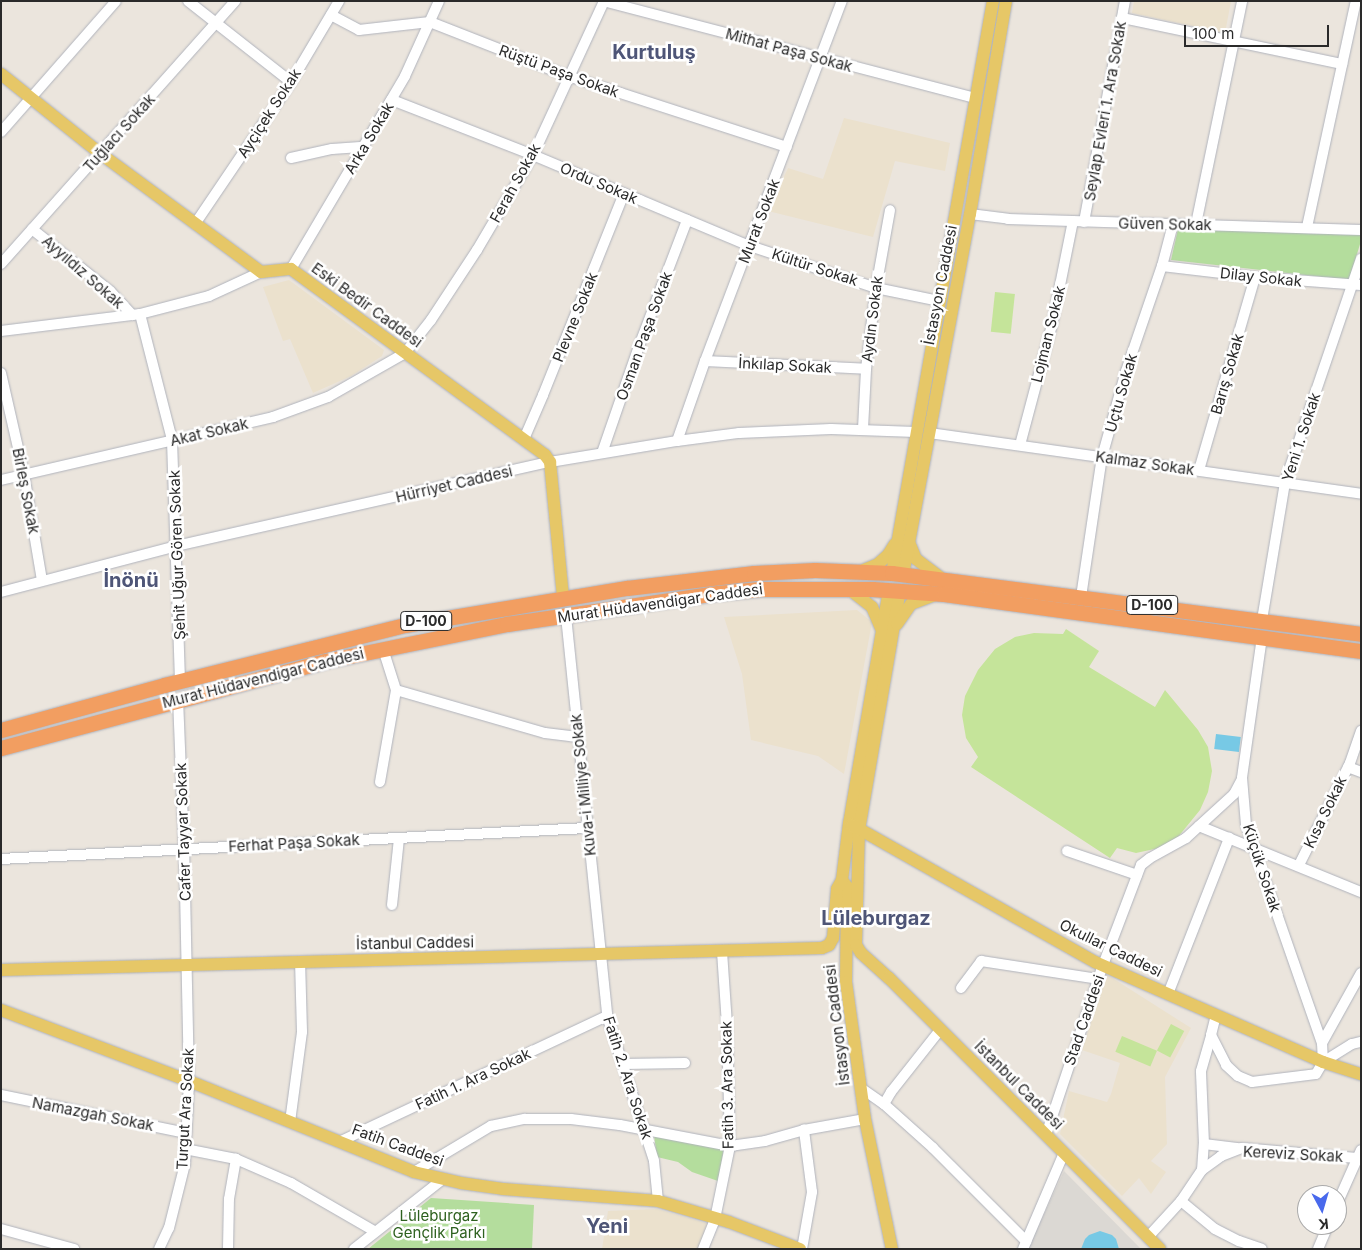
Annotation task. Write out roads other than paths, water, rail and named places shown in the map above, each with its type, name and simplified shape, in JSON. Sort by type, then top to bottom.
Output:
[{"type":"highway","name":"Murat Hüdavendigar Caddesi","points":[[1,730],[180,680],[404,625],[627,588],[754,573],[815,570],[897,574],[944,586],[1361,651]]},
{"type":"highway","points":[[894,590],[897,574]]},
{"type":"highway","name":"Murat Hüdavendigar Caddesi","points":[[1,748],[325,661],[507,624],[729,591],[780,588],[894,590],[944,586],[1081,597],[1361,634]]},
{"type":"main road","name":"İstasyon Caddesi","points":[[903,539],[929,433],[970,214],[993,1]]},
{"type":"main road","name":"İstasyon Caddesi","points":[[897,574],[916,432],[938,301],[955,212],[1006,1]]},
{"type":"main road","points":[[1,74],[101,154],[261,272]]},
{"type":"main road","points":[[955,212],[970,214]]},
{"type":"main road","name":"Eski Bedir Caddesi","points":[[261,272],[291,270],[545,454],[550,462]]},
{"type":"main road","points":[[938,301],[953,304]]},
{"type":"main road","points":[[916,432],[929,433]]},
{"type":"main road","points":[[550,462],[563,598]]},
{"type":"main road","points":[[849,589],[872,607],[888,631],[911,604],[944,586],[916,560],[903,539],[878,564],[860,571]]},
{"type":"main road","name":"İstasyon Caddesi","points":[[892,1249],[866,1120],[846,982],[850,945],[847,887],[842,880],[854,826],[894,590]]},
{"type":"main road","points":[[850,945],[854,826]]},
{"type":"main road","name":"Okullar Caddesi","points":[[854,826],[1103,965],[1323,1062],[1361,1074]]},
{"type":"main road","points":[[830,945],[833,938],[837,888],[842,880]]},
{"type":"main road","name":"İstanbul Caddesi","points":[[1,970],[822,948],[830,945]]},
{"type":"main road","name":"İstanbul Caddesi","points":[[850,945],[861,953],[940,1030],[1160,1249]]},
{"type":"main road","name":"Fatih Caddesi","points":[[1,1010],[190,1081],[414,1172],[504,1189],[658,1201],[801,1249]]},
{"type":"street","points":[[1,132],[116,1]]},
{"type":"street","points":[[188,1],[291,82]]},
{"type":"street","name":"Tuğlacı Sokak","points":[[1,264],[101,154],[235,1]]},
{"type":"street","name":"Ayçiçek Sokak","points":[[196,224],[291,82],[339,1]]},
{"type":"street","name":"Arka Sokak","points":[[291,270],[392,100],[439,1]]},
{"type":"street","name":"Mithat Paşa Sokak","points":[[603,1],[982,100]]},
{"type":"street","name":"Ferah Sokak","points":[[405,353],[431,320],[477,250],[533,155],[603,1]]},
{"type":"street","name":"Murat Sokak","points":[[677,441],[705,361],[842,1]]},
{"type":"street","name":"Seylap Evleri 1. Ara Sokak","points":[[1084,222],[1125,1]]},
{"type":"street","points":[[1196,224],[1242,1]]},
{"type":"street","points":[[1307,227],[1356,1]]},
{"type":"street","name":"Rüştü Paşa Sokak","points":[[331,16],[359,30],[430,22],[568,76],[787,147]]},
{"type":"street","points":[[1122,18],[1342,64]]},
{"type":"street","name":"Ordu Sokak","points":[[392,100],[533,155],[750,246]]},
{"type":"street","points":[[292,158],[332,149],[364,147]]},
{"type":"street","name":"Plevne Sokak","points":[[524,439],[544,395],[624,194]]},
{"type":"street","name":"Aydın Sokak","points":[[863,429],[866,369],[876,288],[890,210]]},
{"type":"street","name":"Güven Sokak","points":[[970,214],[1008,219],[1361,230]]},
{"type":"street","name":"Osman Paşa Sokak","points":[[602,453],[639,346],[687,220]]},
{"type":"street","name":"Lojman Sokak","points":[[1020,445],[1052,325],[1073,221]]},
{"type":"street","name":"Uçtu Sokak","points":[[1081,597],[1102,457],[1126,371],[1162,266],[1173,224]]},
{"type":"street","name":"Ayyıldız Sokak","points":[[32,229],[110,291],[136,315]]},
{"type":"street","name":"Kültür Sokak","points":[[750,246],[876,288],[938,301]]},
{"type":"street","name":"Yeni 1. Sokak","points":[[1262,620],[1285,482],[1356,286],[1361,259]]},
{"type":"street","name":"Dilay Sokak","points":[[1162,266],[1356,286]]},
{"type":"street","points":[[1,331],[136,315],[210,296],[261,272]]},
{"type":"street","name":"Barış Sokak","points":[[1199,470],[1255,277]]},
{"type":"street","name":"Şehit Uğur Gören Sokak","points":[[136,315],[172,440],[180,680]]},
{"type":"street","name":"Akat Sokak","points":[[1,480],[272,417],[328,397],[405,353]]},
{"type":"street","name":"İnkılap Sokak","points":[[705,361],[866,369]]},
{"type":"street","name":"Birleş Sokak","points":[[1,373],[24,474],[42,580]]},
{"type":"street","name":"Hürriyet Caddesi","points":[[1,592],[176,546],[550,462],[677,441],[783,430],[863,429],[916,432]]},
{"type":"street","name":"Kalmaz Sokak","points":[[929,433],[1361,494]]},
{"type":"street","name":"Kuva-i Milliye Sokak","points":[[566,616],[600,954]]},
{"type":"street","name":"Küçük Sokak","points":[[1262,637],[1242,778],[1246,825],[1322,1043],[1323,1062]]},
{"type":"street","points":[[380,782],[396,690],[383,649]]},
{"type":"street","points":[[396,690],[545,732],[578,738]]},
{"type":"street","name":"Cafer Tayyar Sokak","points":[[178,699],[188,965]]},
{"type":"street","name":"Kısa Sokak","points":[[1299,865],[1348,767],[1361,731]]},
{"type":"street","points":[[1348,767],[1361,772]]},
{"type":"street","name":"Stad Caddesi","points":[[1046,1135],[1098,979],[1141,866],[1150,858],[1186,838],[1234,794],[1242,778]]},
{"type":"street","points":[[1199,826],[1255,850],[1299,865],[1361,892]]},
{"type":"street","name":"Ferhat Paşa Sokak","points":[[1,859],[586,828]]},
{"type":"street","points":[[392,906],[399,838]]},
{"type":"street","points":[[1168,994],[1229,838]]},
{"type":"street","points":[[1067,851],[1138,875]]},
{"type":"street","name":"İstanbul Caddesi","points":[[830,945],[850,945]]},
{"type":"street","name":"Fatih 3. Ara Sokak","points":[[703,1249],[715,1219],[730,1146],[727,1025],[722,950]]},
{"type":"street","name":"Fatih 2. Ara Sokak","points":[[600,954],[608,1016],[654,1161],[658,1201]]},
{"type":"street","points":[[290,1122],[302,1032],[300,962]]},
{"type":"street","points":[[961,988],[981,962],[1098,979]]},
{"type":"street","name":"Turgut Ara Sokak","points":[[159,1249],[169,1228],[185,1164],[190,1081],[188,965]]},
{"type":"street","points":[[1322,1043],[1361,973]]},
{"type":"street","points":[[1202,1170],[1204,1144],[1201,1071],[1216,1015]]},
{"type":"street","name":"Fatih 1. Ara Sokak","points":[[339,1142],[608,1016]]},
{"type":"street","points":[[884,1104],[890,1092],[940,1030]]},
{"type":"street","points":[[1211,1035],[1226,1065],[1238,1076],[1252,1082],[1316,1074],[1323,1062],[1352,1044],[1361,1042]]},
{"type":"street","points":[[623,1064],[685,1064]]},
{"type":"street","points":[[861,1088],[884,1104],[933,1148],[1025,1245],[1064,1154]]},
{"type":"street","name":"Namazgah Sokak","points":[[1,1095],[186,1133]]},
{"type":"street","points":[[414,1172],[491,1126],[526,1119],[571,1119],[644,1129],[730,1146],[765,1141],[804,1130],[866,1120]]},
{"type":"street","points":[[801,1249],[812,1192],[804,1130]]},
{"type":"street","points":[[1204,1144],[1242,1148]]},
{"type":"street","name":"Kereviz Sokak","points":[[1148,1237],[1181,1201],[1202,1170],[1221,1156],[1242,1148],[1359,1154]]},
{"type":"street","points":[[185,1149],[236,1159],[291,1182],[374,1231]]},
{"type":"street","points":[[1345,1185],[1359,1154]]},
{"type":"street","points":[[228,1249],[229,1199],[236,1159]]},
{"type":"street","points":[[354,1249],[374,1231],[443,1179]]},
{"type":"street","points":[[1181,1201],[1215,1229],[1239,1241],[1262,1249]]},
{"type":"street","points":[[1,1229],[74,1249]]},
{"type":"street","points":[[1318,1249],[1324,1235]]},
{"type":"water","points":[[1216,734],[1241,737],[1239,752],[1214,749]]},
{"type":"water","points":[[1100,1231],[1112,1235],[1116,1239],[1119,1249],[1081,1249],[1089,1235]]},
{"type":"district","name":"Kurtuluş","points":[[654,52]]},
{"type":"district","name":"İnönü","points":[[131,580]]},
{"type":"district","name":"Lüleburgaz","points":[[876,918]]},
{"type":"district","name":"Yeni","points":[[607,1226]]},
{"type":"park label","name":"Lüleburgaz Gençlik Parkı","points":[[439,1224]]}]
